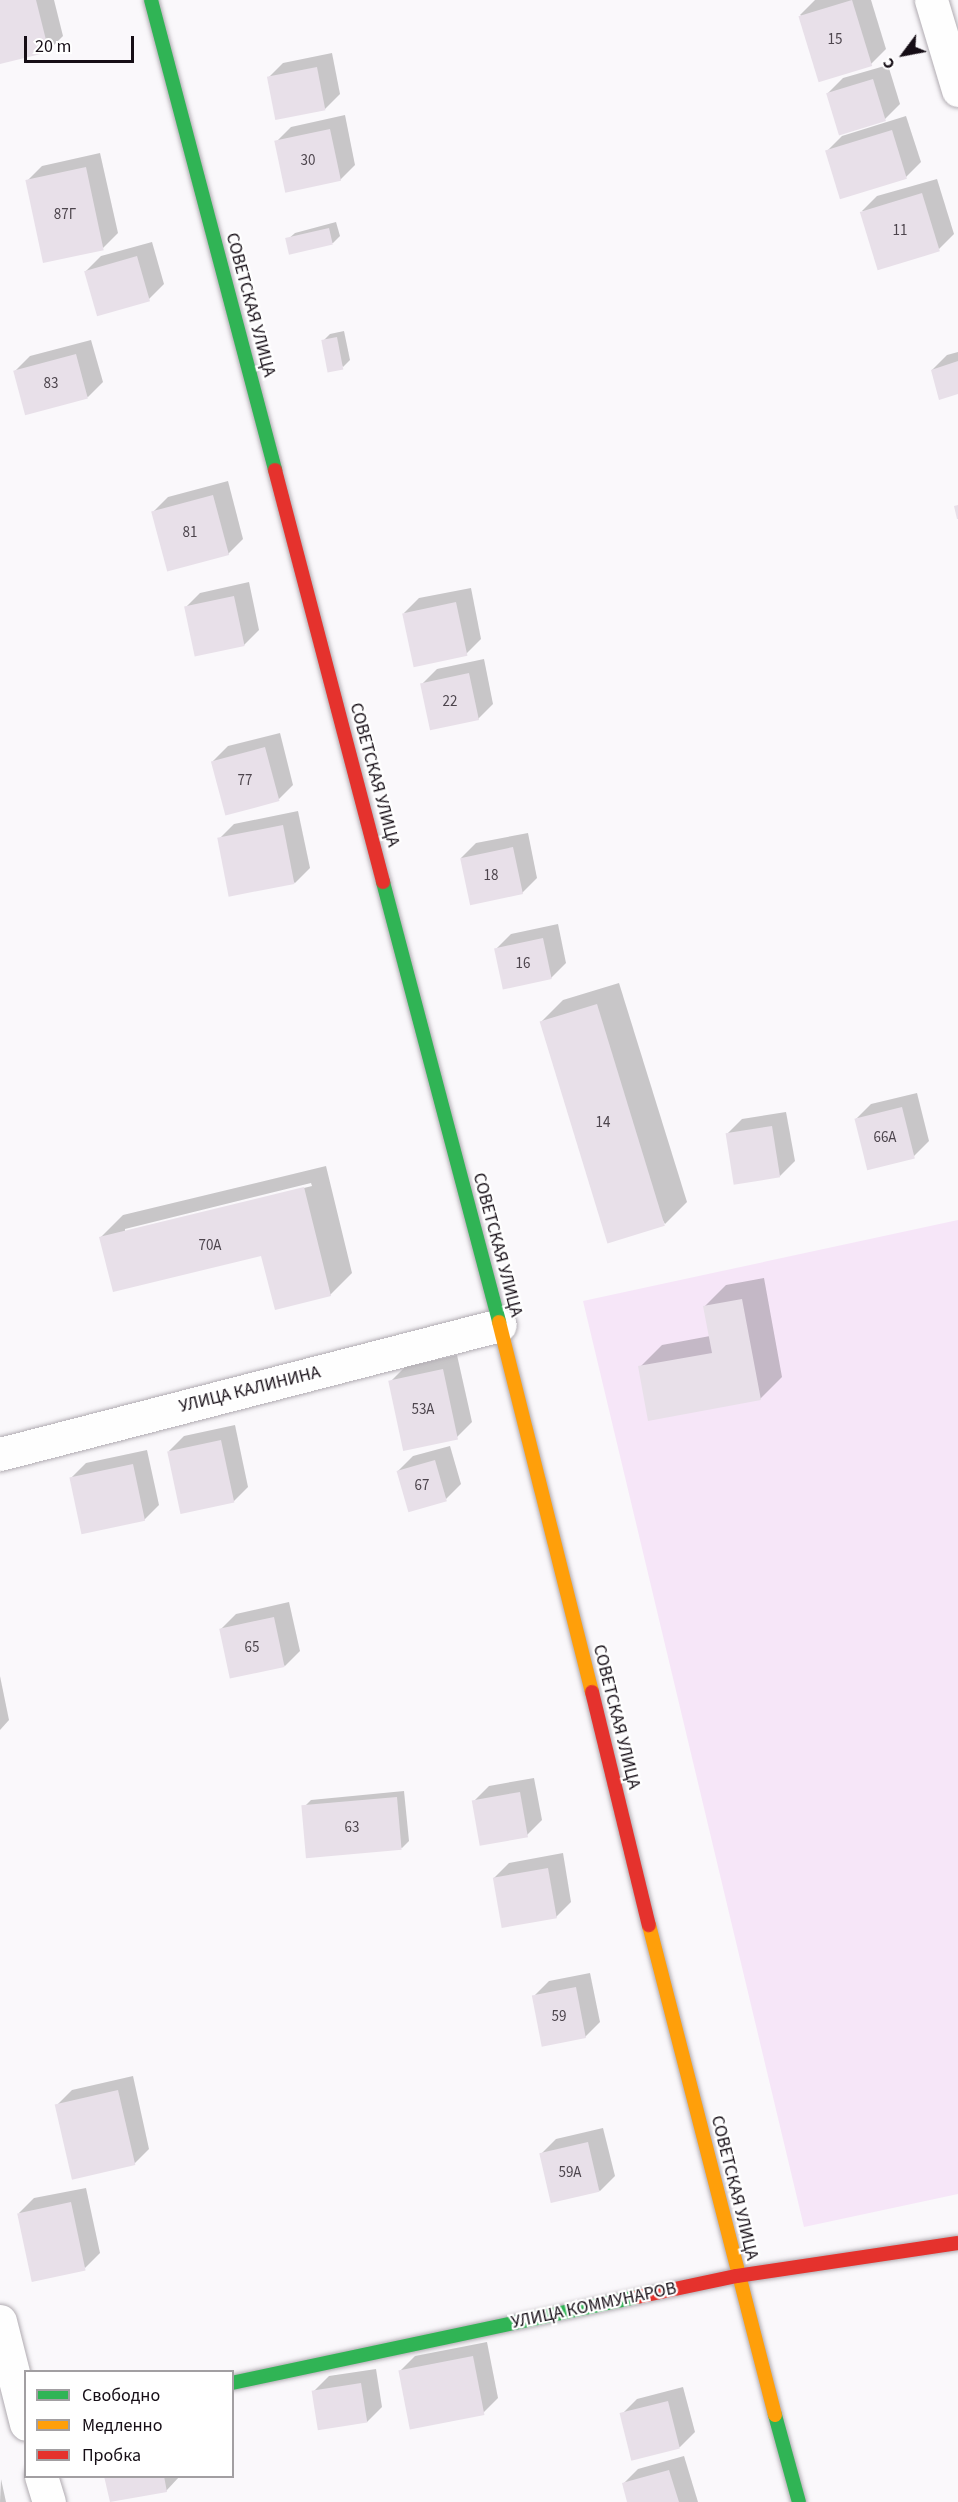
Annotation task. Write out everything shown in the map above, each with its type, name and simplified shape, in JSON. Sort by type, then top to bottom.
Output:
[{"type":"main road","name":"СОВЕТСКАЯ УЛИЦА","points":[[151,0],[500,1325],[737,2276],[799,2502]]},
{"type":"main road","name":"УЛИЦА КОММУНАРОВ","points":[[234,2383],[737,2276],[958,2243]]},
{"type":"street","points":[[931,0],[958,90]]},
{"type":"street","name":"УЛИЦА КАЛИНИНА","points":[[0,1455],[500,1325]]},
{"type":"street","points":[[0,2320],[24,2418]]},
{"type":"street","points":[[0,2432],[24,2426]]},
{"type":"street","points":[[42,2478],[49,2502]]},
{"type":"shaded area","points":[[958,1220],[958,2194],[804,2227],[583,1301]]},
{"type":"building","points":[[0,0],[36,0],[49,52],[0,64]]},
{"type":"building","points":[[852,0],[872,66],[819,82],[798,16]]},
{"type":"building","points":[[317,67],[325,110],[275,120],[267,77]]},
{"type":"building","points":[[873,79],[886,121],[839,135],[826,93]]},
{"type":"building","points":[[330,129],[341,181],[285,193],[274,141]]},
{"type":"building","points":[[892,130],[907,179],[840,199],[825,150]]},
{"type":"building","points":[[86,167],[104,250],[43,263],[25,180]]},
{"type":"building","points":[[922,193],[940,251],[878,270],[860,212]]},
{"type":"building","points":[[329,228],[333,245],[289,255],[285,238]]},
{"type":"building","points":[[137,256],[150,301],[97,316],[84,271]]},
{"type":"building","points":[[337,337],[343,369],[328,372],[321,340]]},
{"type":"building","points":[[76,354],[88,398],[25,415],[13,371]]},
{"type":"building","points":[[958,361],[958,394],[939,400],[931,370]]},
{"type":"building","points":[[213,495],[229,555],[167,571],[151,512]]},
{"type":"building","points":[[958,505],[958,519],[957,519],[954,506]]},
{"type":"building","points":[[234,596],[245,646],[195,656],[184,607]]},
{"type":"building","points":[[456,602],[467,656],[414,667],[402,613]]},
{"type":"building","points":[[469,673],[479,720],[430,730],[420,683]]},
{"type":"building","points":[[265,747],[279,801],[225,816],[211,761]]},
{"type":"building","points":[[283,825],[294,884],[229,897],[217,838]]},
{"type":"building","points":[[513,847],[523,894],[470,905],[460,858]]},
{"type":"building","points":[[543,938],[552,979],[503,989],[494,948]]},
{"type":"building","points":[[597,1004],[665,1226],[607,1243],[540,1022]]},
{"type":"building","points":[[902,1107],[915,1158],[867,1170],[854,1119]]},
{"type":"building","points":[[772,1126],[780,1177],[734,1185],[726,1133]]},
{"type":"building","points":[[304,1187],[331,1296],[275,1310],[261,1256],[113,1292],[99,1237]]},
{"type":"building","points":[[742,1299],[761,1400],[648,1421],[638,1366],[712,1353],[703,1306]]},
{"type":"building","points":[[443,1369],[458,1439],[403,1451],[388,1381]]},
{"type":"building","points":[[221,1440],[234,1503],[181,1514],[167,1451]]},
{"type":"building","points":[[435,1460],[447,1501],[408,1512],[397,1471]]},
{"type":"building","points":[[133,1464],[145,1521],[81,1534],[69,1478]]},
{"type":"building","points":[[274,1617],[285,1667],[230,1679],[219,1629]]},
{"type":"building","points":[[520,1792],[528,1837],[480,1846],[472,1801]]},
{"type":"building","points":[[397,1797],[402,1850],[306,1858],[301,1805]]},
{"type":"building","points":[[548,1868],[557,1918],[502,1928],[493,1878]]},
{"type":"building","points":[[576,1987],[586,2038],[542,2047],[532,1996]]},
{"type":"building","points":[[118,2090],[135,2165],[72,2180],[55,2105]]},
{"type":"building","points":[[588,2142],[599,2192],[551,2203],[539,2153]]},
{"type":"building","points":[[71,2202],[86,2270],[32,2282],[17,2213]]},
{"type":"building","points":[[473,2356],[484,2415],[410,2429],[398,2371]]},
{"type":"building","points":[[361,2383],[367,2423],[318,2430],[312,2391]]},
{"type":"building","points":[[668,2401],[680,2449],[631,2461],[619,2413]]},
{"type":"building","points":[[669,2470],[679,2502],[627,2502],[622,2483]]},
{"type":"building","points":[[104,2478],[164,2478],[167,2492],[110,2502]]},
{"type":"traffic: fast","points":[[151,0],[275,470]]},
{"type":"traffic: fast","points":[[383,882],[499,1322]]},
{"type":"traffic: fast","points":[[234,2383],[637,2297]]},
{"type":"traffic: fast","points":[[775,2415],[799,2502]]},
{"type":"traffic: slow","points":[[499,1322],[592,1692]]},
{"type":"traffic: slow","points":[[649,1925],[775,2415]]},
{"type":"traffic: jam","points":[[275,470],[383,882]]},
{"type":"traffic: jam","points":[[592,1692],[649,1925]]},
{"type":"traffic: jam","points":[[637,2297],[737,2276],[958,2243]]}]
